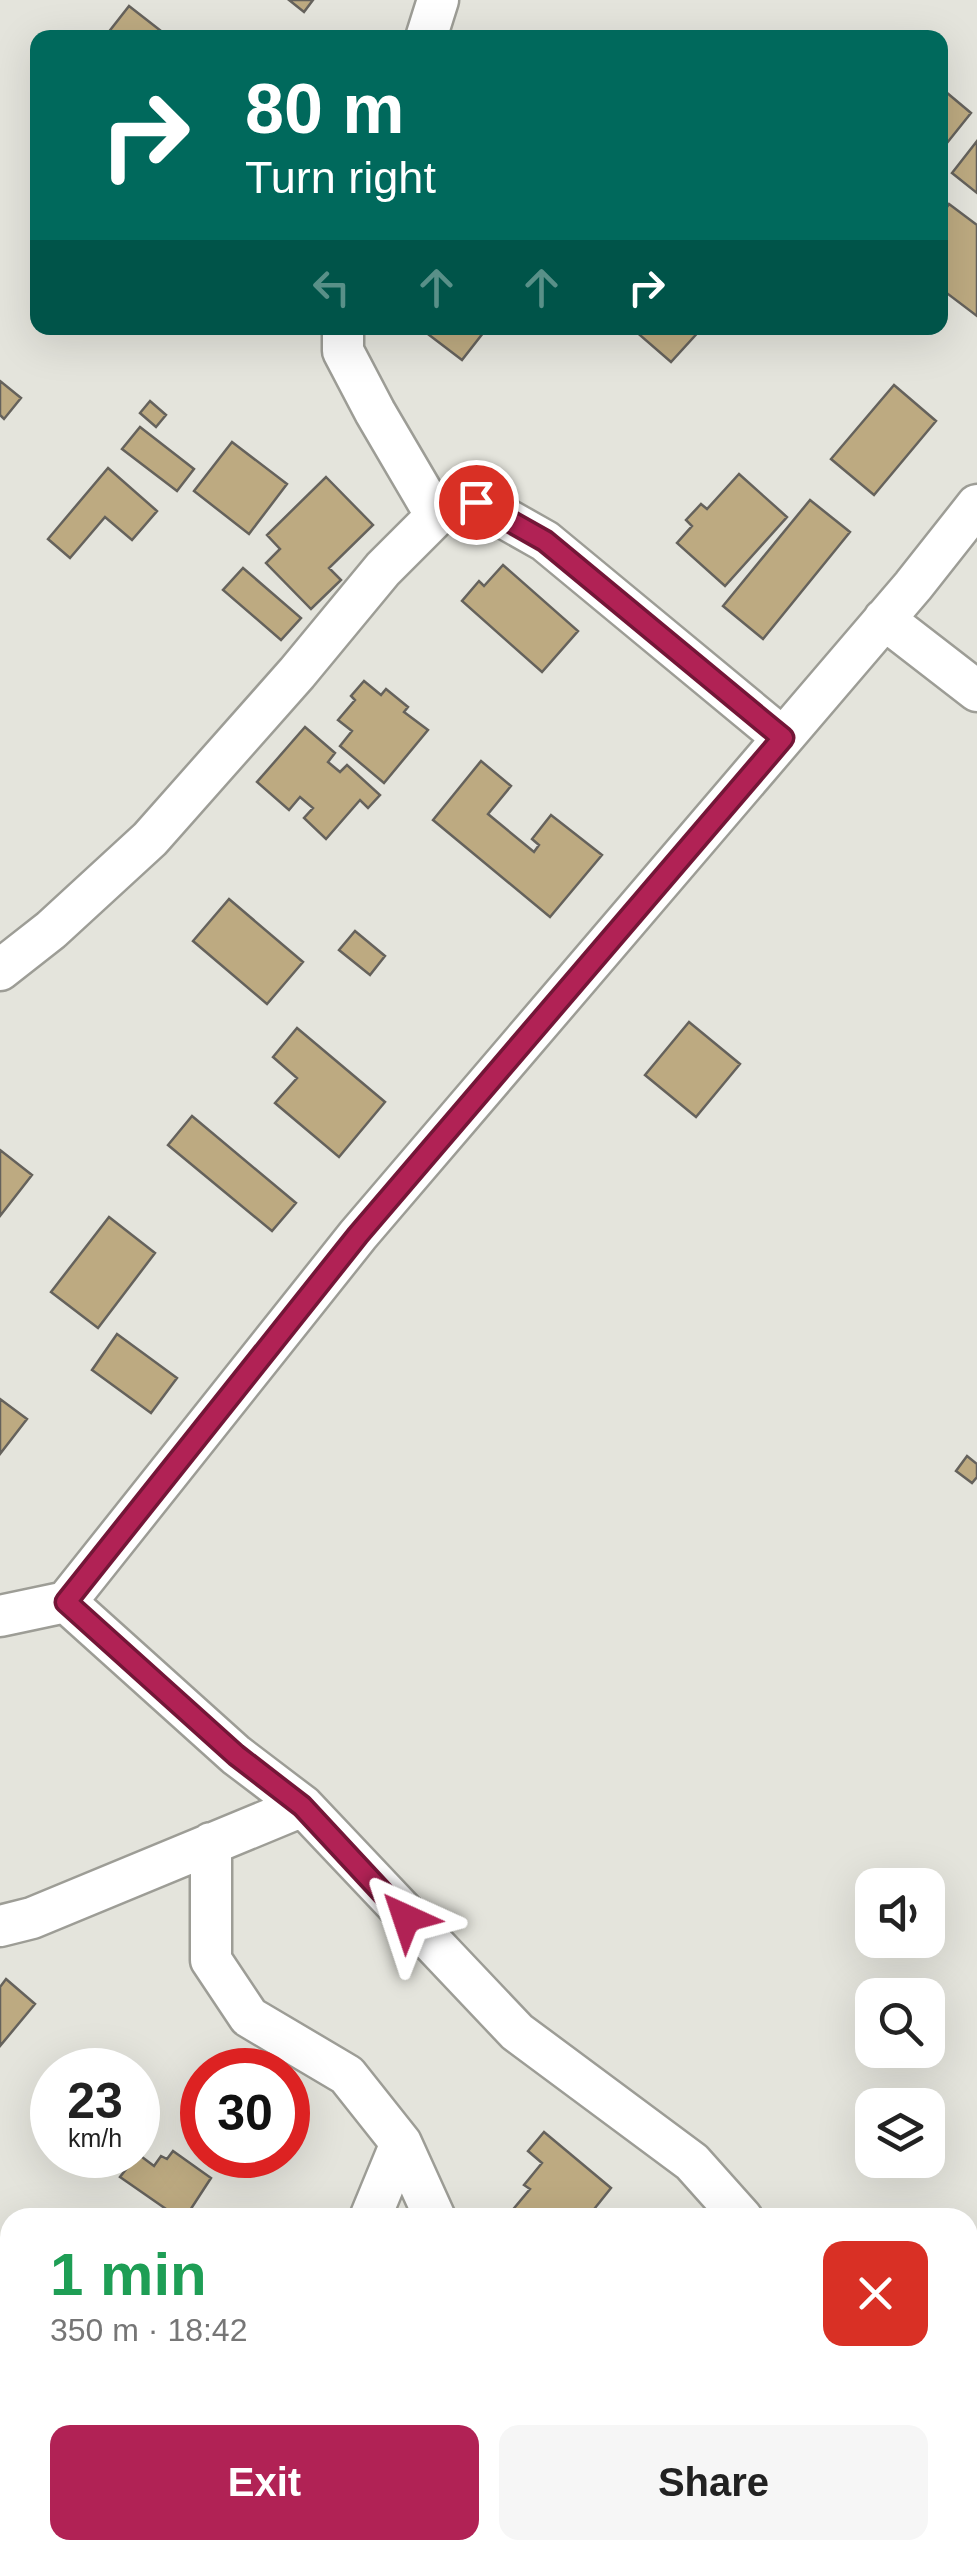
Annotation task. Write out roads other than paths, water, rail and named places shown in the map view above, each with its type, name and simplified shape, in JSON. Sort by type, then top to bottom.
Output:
[{"type":"street","points":[[429,30],[438,0]]},
{"type":"street","points":[[343,335],[343,351],[436,516]]},
{"type":"street","points":[[0,970],[51,930],[150,839],[383,570],[436,516],[453,505],[476,502],[545,541],[783,738]]},
{"type":"street","points":[[0,1616],[66,1602],[358,1235],[977,506]]},
{"type":"street","points":[[884,619],[977,691]]},
{"type":"street","points":[[66,1602],[236,1755],[302,1806],[517,2032],[692,2162],[733,2208]]},
{"type":"street","points":[[0,1926],[32,1918],[302,1806]]},
{"type":"street","points":[[210,1843],[211,1960],[249,2017],[347,2075],[400,2144],[431,2208]]},
{"type":"street","points":[[374,2208],[400,2144]]}]
